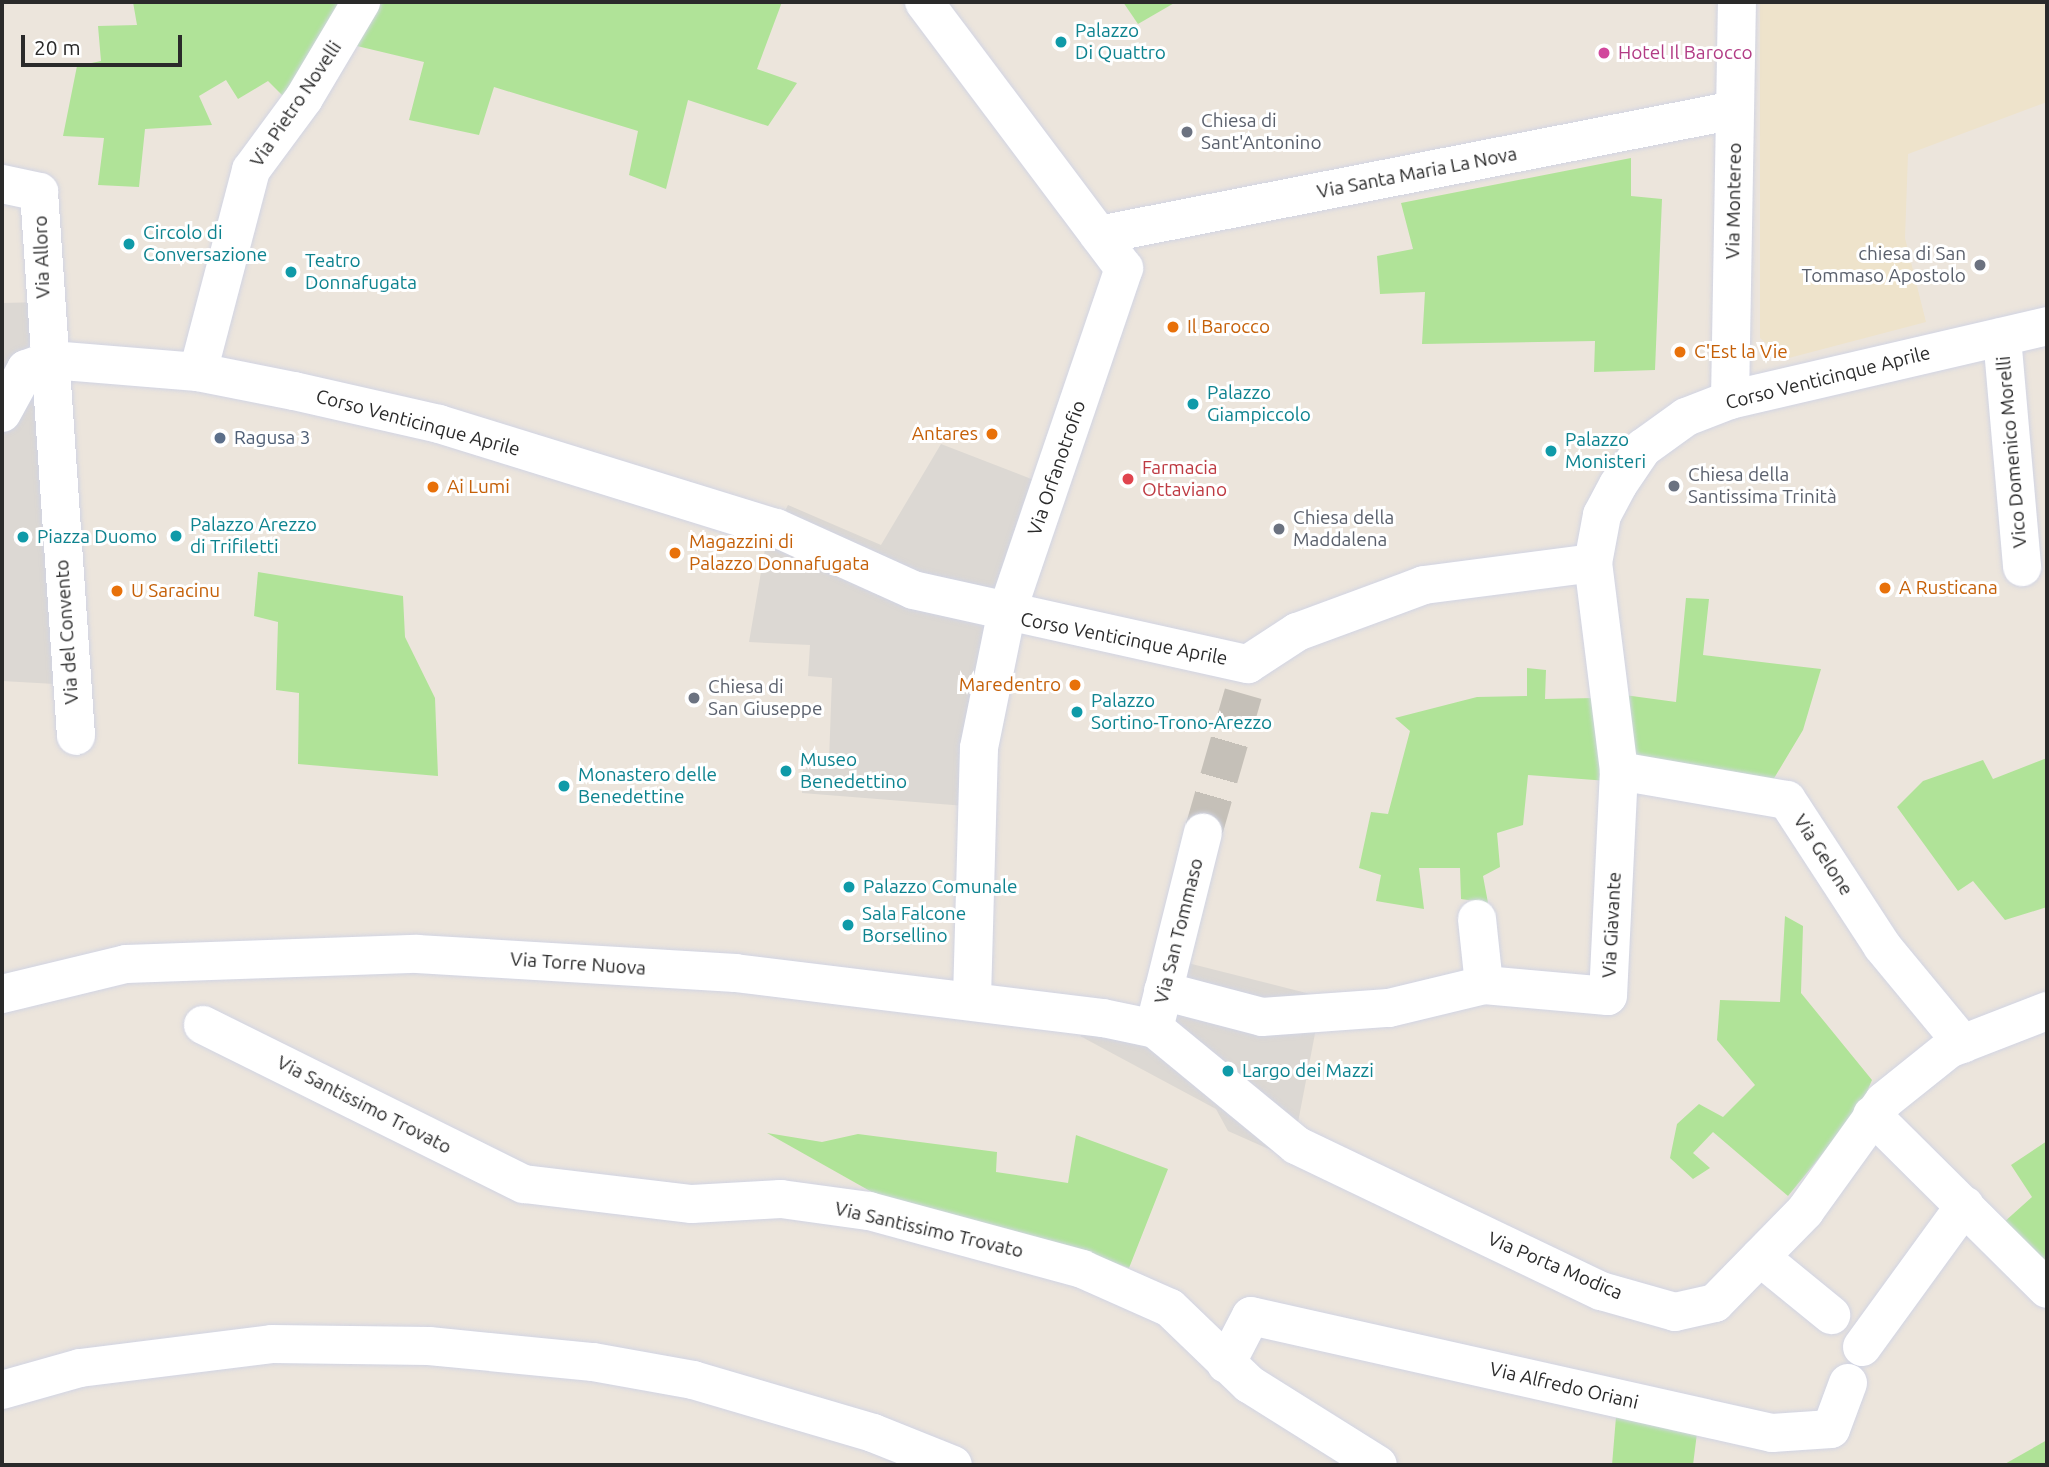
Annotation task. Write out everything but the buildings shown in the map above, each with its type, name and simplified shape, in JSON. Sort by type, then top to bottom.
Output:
[{"type":"street","name":"Via Pietro Novelli","points":[[198,372],[251,170],[304,98],[361,2]]},
{"type":"street","name":"Via Orfanotrofio","points":[[924,2],[1124,268],[1006,615],[979,748],[972,1001]]},
{"type":"street","name":"Via Montereo","points":[[1730,400],[1737,2]]},
{"type":"street","name":"Via Santa Maria La Nova","points":[[1099,235],[1735,110]]},
{"type":"street","name":"Via Alloro","points":[[2,184],[39,192],[51,360]]},
{"type":"street","name":"Corso Venticinque Aprile","points":[[51,360],[198,372],[439,424],[776,528],[913,590],[1246,679],[1297,632],[1424,585],[1593,563],[1602,515],[1643,448],[1686,417],[1730,400],[2047,326]]},
{"type":"street","name":"Vico Domenico Morelli","points":[[2002,337],[2022,567]]},
{"type":"street","points":[[2,413],[26,369],[51,360]]},
{"type":"street","name":"Via del Convento","points":[[51,360],[76,736]]},
{"type":"street","name":"Via Giavante","points":[[1163,991],[1262,1017],[1389,1009],[1484,985],[1608,996],[1619,771],[1593,563]]},
{"type":"street","name":"Via Gelone","points":[[1619,771],[1787,800],[1882,946],[1963,1044]]},
{"type":"street","name":"Via San Tommaso","points":[[1154,1029],[1203,833]]},
{"type":"street","points":[[1477,919],[1484,985]]},
{"type":"street","name":"Via Torre Nuova","points":[[2,994],[126,964],[417,954],[735,973],[972,1001],[1154,1029]]},
{"type":"street","name":"Via Porta Modica","points":[[1154,1029],[1296,1145],[1601,1291],[1675,1311],[1715,1303],[1805,1211],[1871,1115],[1963,1044],[2047,1012]]},
{"type":"street","name":"Via Santissimo Trovato","points":[[203,1025],[524,1184],[692,1204],[781,1199],[869,1211],[1082,1269],[1170,1308],[1226,1364],[1378,1465]]},
{"type":"street","points":[[1871,1115],[2047,1289]]},
{"type":"street","points":[[1862,1347],[1965,1205]]},
{"type":"street","points":[[1760,1257],[1831,1315]]},
{"type":"street","name":"Via Alfredo Oriani","points":[[1226,1364],[1251,1316],[1772,1433],[1830,1429],[1848,1383]]},
{"type":"street","points":[[2,1390],[80,1368],[272,1344],[429,1346],[593,1362],[693,1380],[873,1433],[953,1465]]},
{"type":"shaded area","points":[[1760,2],[2047,2],[2047,102],[1908,154],[1905,238],[1926,322],[1785,359],[1760,338]]},
{"type":"shaded area","name":"Piazza Duomo","points":[[43,302],[55,684],[2,681],[2,303]]},
{"type":"shaded area","points":[[941,444],[1052,487],[978,807],[802,793],[803,760],[829,761],[832,678],[808,676],[810,645],[749,642],[765,549],[788,505],[881,545]]},
{"type":"shaded area","name":"Largo dei Mazzi","points":[[1172,959],[1322,997],[1291,1159],[1228,1131],[1216,1109],[1080,1036],[1103,1018],[1154,1029]]},
{"type":"green space","points":[[133,2],[344,2],[286,99],[268,81],[238,99],[226,80],[199,96],[212,125],[145,129],[139,187],[98,185],[104,138],[63,136],[77,66],[101,61],[98,26],[137,25]]},
{"type":"green space","points":[[375,2],[782,2],[757,69],[797,83],[768,126],[688,100],[666,189],[629,175],[638,131],[494,87],[479,135],[409,120],[424,62],[357,46]]},
{"type":"green space","points":[[1123,2],[1176,2],[1138,24]]},
{"type":"green space","points":[[1631,158],[1631,196],[1662,199],[1655,370],[1594,372],[1595,341],[1422,344],[1425,292],[1380,294],[1377,256],[1413,249],[1401,203]]},
{"type":"green space","points":[[258,572],[403,596],[405,637],[435,698],[438,776],[298,764],[299,693],[276,690],[278,622],[254,616]]},
{"type":"green space","points":[[1686,598],[1709,599],[1703,655],[1821,669],[1803,730],[1770,785],[1627,757],[1617,694],[1676,702]]},
{"type":"green space","points":[[1527,668],[1546,670],[1545,699],[1596,698],[1608,781],[1528,775],[1523,825],[1497,833],[1500,867],[1483,876],[1488,903],[1461,899],[1460,868],[1419,868],[1424,909],[1376,901],[1381,875],[1359,868],[1371,812],[1388,814],[1410,731],[1395,718],[1477,697],[1527,696]]},
{"type":"green space","points":[[2047,758],[2047,907],[2005,920],[1973,881],[1958,891],[1897,807],[1923,781],[1983,760],[1993,779]]},
{"type":"green space","points":[[1785,916],[1803,926],[1801,993],[1872,1080],[1860,1108],[1788,1196],[1713,1132],[1693,1153],[1710,1168],[1693,1179],[1670,1158],[1677,1124],[1699,1104],[1723,1117],[1755,1085],[1717,1040],[1720,1000],[1780,1002]]},
{"type":"green space","points":[[767,1133],[822,1142],[858,1134],[997,1152],[996,1172],[1068,1183],[1076,1135],[1168,1169],[1129,1268],[1058,1243],[886,1200]]},
{"type":"green space","points":[[2047,1141],[2047,1271],[2003,1223],[2032,1197],[2011,1165]]},
{"type":"green space","points":[[1616,1417],[1697,1433],[1693,1465],[1612,1465]]},
{"type":"green space","points":[[2047,1440],[2047,1465],[2003,1465]]},
{"type":"tunnel","points":[[1203,833],[1243,694]]},
{"type":"place","name":"Palazzo Di Quattro","points":[[1061,42]]},
{"type":"place","name":"Hotel Il Barocco","points":[[1604,53]]},
{"type":"place","name":"Chiesa di Sant'Antonino","points":[[1187,132]]},
{"type":"place","name":"Circolo di Conversazione","points":[[129,244]]},
{"type":"place","name":"chiesa di San Tommaso Apostolo","points":[[1980,265]]},
{"type":"place","name":"Teatro Donnafugata","points":[[291,272]]},
{"type":"place","name":"Il Barocco","points":[[1173,327]]},
{"type":"place","name":"C'Est la Vie","points":[[1680,352]]},
{"type":"place","name":"Palazzo Giampiccolo","points":[[1193,404]]},
{"type":"place","name":"Antares","points":[[992,434]]},
{"type":"place","name":"Ragusa 3","points":[[220,438]]},
{"type":"place","name":"Palazzo Monisteri","points":[[1551,451]]},
{"type":"place","name":"Farmacia Ottaviano","points":[[1128,479]]},
{"type":"place","name":"Chiesa della Santissima Trinità","points":[[1674,486]]},
{"type":"place","name":"Ai Lumi","points":[[433,487]]},
{"type":"place","name":"Chiesa della Maddalena","points":[[1279,529]]},
{"type":"place","name":"Palazzo Arezzo di Trifiletti","points":[[176,536]]},
{"type":"place","name":"Piazza Duomo","points":[[23,537]]},
{"type":"place","name":"Magazzini di Palazzo Donnafugata","points":[[675,553]]},
{"type":"place","name":"A Rusticana","points":[[1885,588]]},
{"type":"place","name":"U Saracinu","points":[[117,591]]},
{"type":"place","name":"Maredentro","points":[[1075,685]]},
{"type":"place","name":"Chiesa di San Giuseppe","points":[[694,698]]},
{"type":"place","name":"Palazzo Sortino-Trono-Arezzo","points":[[1077,712]]},
{"type":"place","name":"Museo Benedettino","points":[[786,771]]},
{"type":"place","name":"Monastero delle Benedettine","points":[[564,786]]},
{"type":"place","name":"Palazzo Comunale","points":[[849,887]]},
{"type":"place","name":"Sala Falcone Borsellino","points":[[848,925]]},
{"type":"place","name":"Largo dei Mazzi","points":[[1228,1071]]}]
